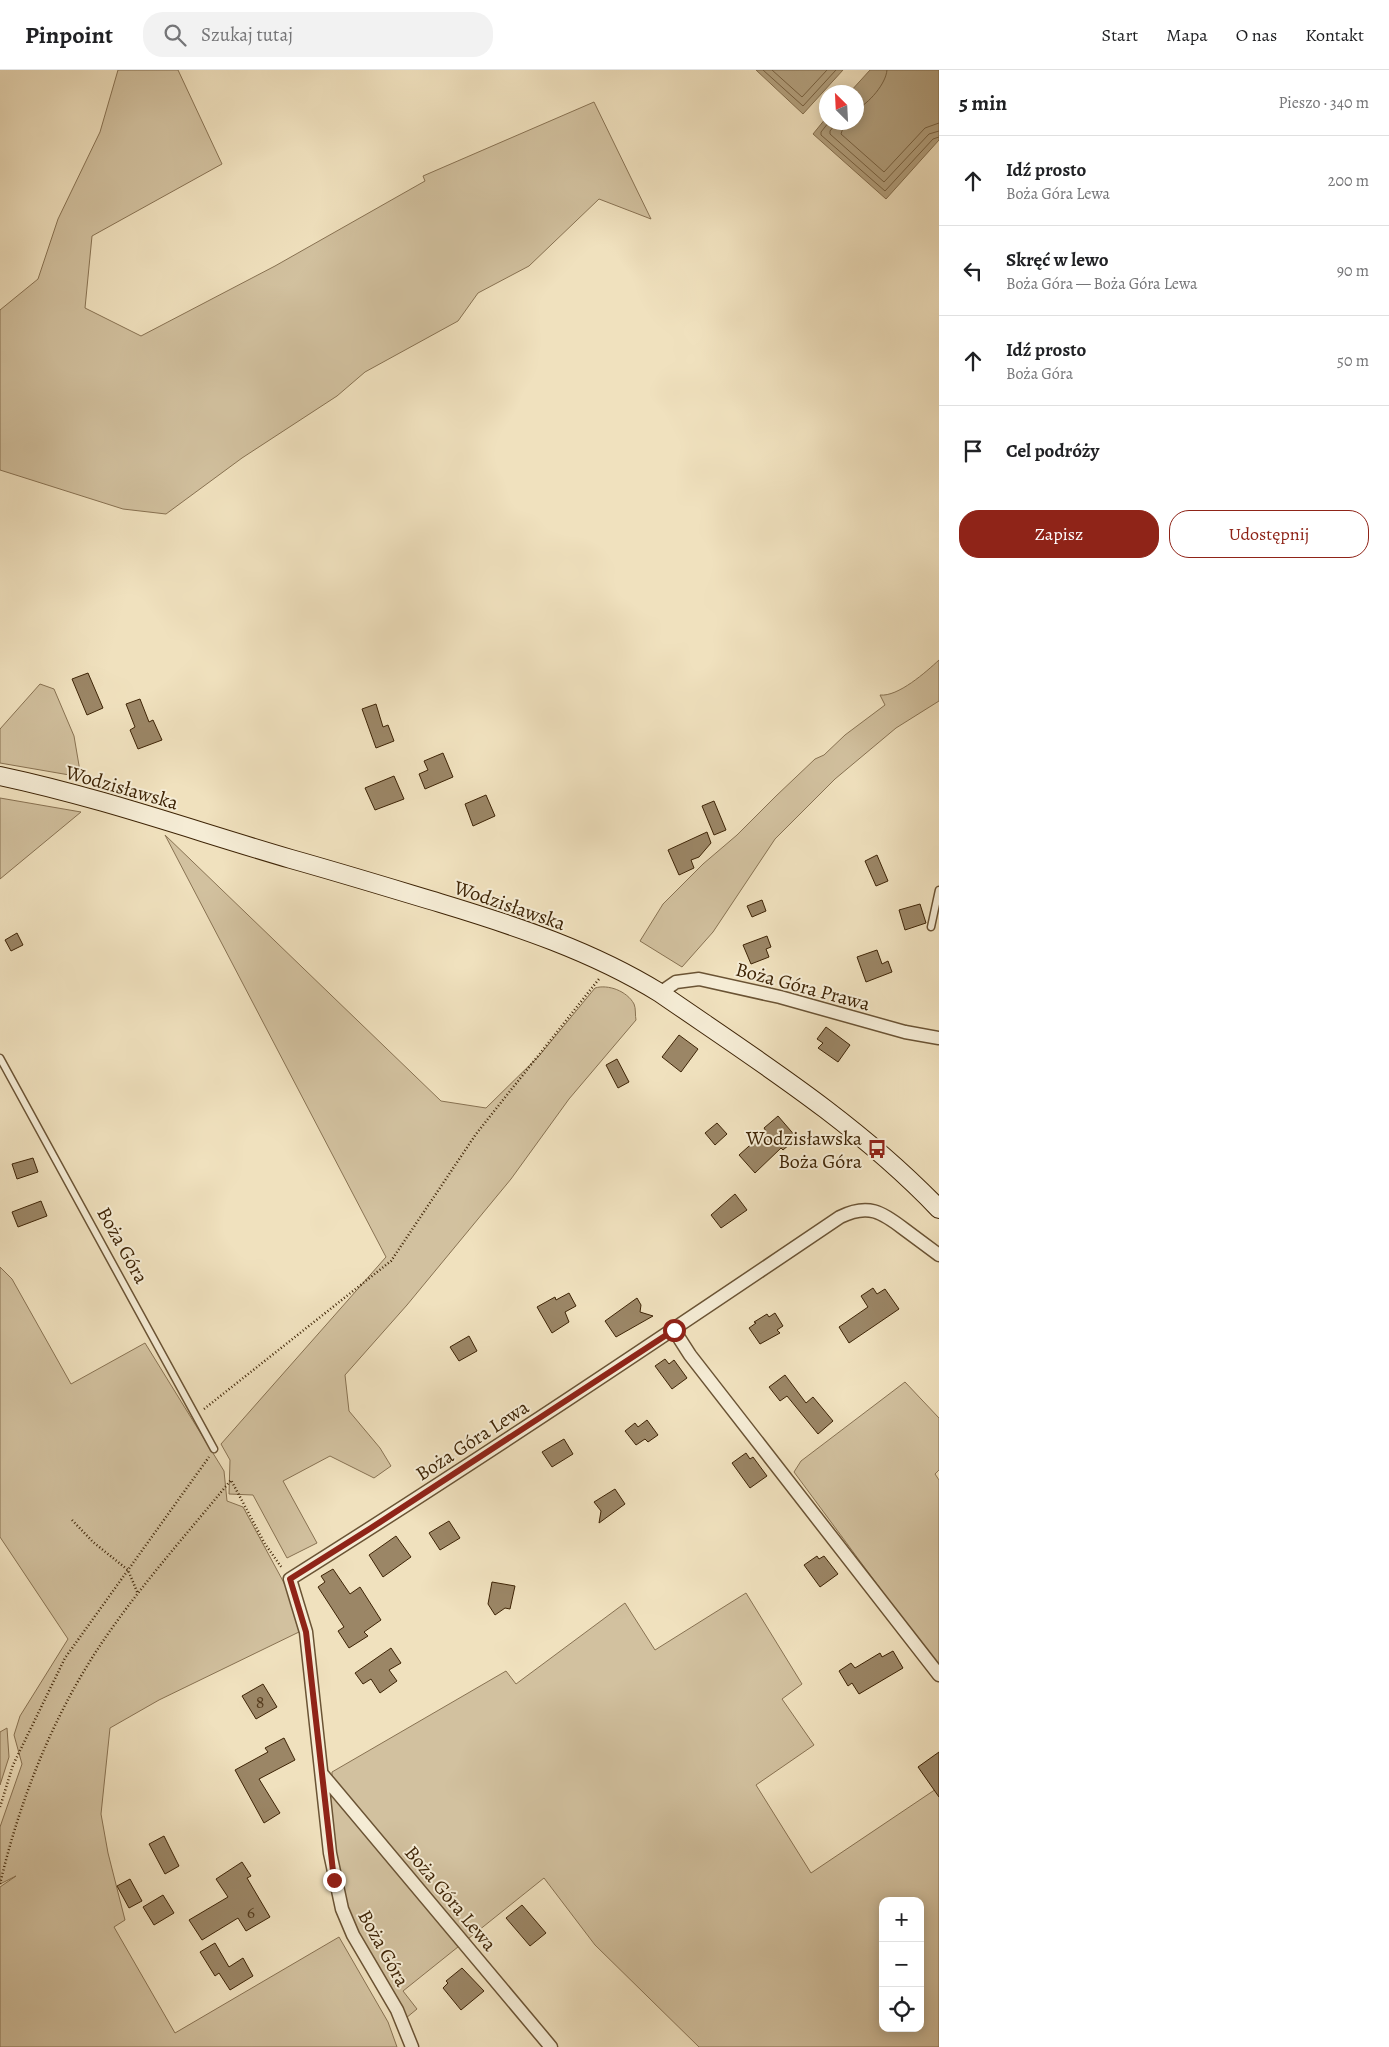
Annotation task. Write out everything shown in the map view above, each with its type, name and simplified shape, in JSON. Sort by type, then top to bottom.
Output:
[{"type":"main road","name":"Wodzisławska","points":[[0,776],[109,804],[466,911],[579,951],[660,993],[824,1108],[877,1149],[939,1209]]},
{"type":"street","name":"Boża Góra Prawa","points":[[660,993],[676,982],[699,979],[780,997],[905,1032],[939,1038]]},
{"type":"street","name":"Boża Góra Lewa","points":[[290,1579],[674,1330],[850,1212],[864,1209],[888,1216],[939,1255]]},
{"type":"street","points":[[674,1330],[696,1363],[939,1674]]},
{"type":"street","name":"Boża Góra","points":[[290,1579],[306,1632],[330,1853],[342,1909],[352,1935],[397,2010],[412,2047]]},
{"type":"street","name":"Boża Góra Lewa","points":[[322,1774],[551,2047]]},
{"type":"lane","points":[[931,927],[939,890]]},
{"type":"lane","name":"Boża Góra","points":[[0,1058],[214,1450]]},
{"type":"path","points":[[203,1410],[391,1261],[476,1134],[609,966]]},
{"type":"path","points":[[0,1807],[13,1766],[65,1658],[214,1450]]},
{"type":"path","points":[[0,1884],[2,1869],[37,1763],[84,1671],[112,1628],[138,1594],[231,1480],[265,1544],[290,1579]]},
{"type":"path","points":[[72,1520],[92,1542],[128,1570],[138,1594]]},
{"type":"shaded area","points":[[118,70],[178,70],[222,164],[92,236],[85,308],[141,336],[275,266],[425,181],[423,176],[594,102],[651,219],[599,199],[529,266],[478,293],[458,321],[365,372],[337,396],[242,458],[166,514],[123,509],[0,470],[0,310],[38,279],[58,219],[100,132]]},
{"type":"shaded area","points":[[939,660],[939,701],[896,728],[835,779],[775,839],[713,932],[682,967],[640,941],[663,904],[703,864],[737,835],[815,759],[824,755],[845,735],[885,705],[880,695],[887,695],[903,688]]},
{"type":"shaded area","points":[[40,684],[54,689],[74,736],[81,777],[0,763],[0,729]]},
{"type":"shaded area","points":[[0,798],[81,812],[0,879]]},
{"type":"shaded area","points":[[165,835],[441,1101],[486,1108],[539,1056],[595,988],[606,987],[622,992],[631,999],[635,1008],[636,1020],[569,1099],[511,1179],[407,1305],[345,1375],[349,1411],[380,1448],[391,1466],[374,1478],[330,1456],[283,1481],[317,1543],[287,1558],[253,1495],[229,1494],[230,1460],[221,1444],[386,1257]]},
{"type":"shaded area","points":[[0,1267],[12,1279],[71,1384],[145,1343],[224,1471],[227,1501],[243,1507],[290,1594],[299,1632],[159,1700],[110,1728],[101,1814],[108,1853],[125,1920],[114,1927],[175,2033],[339,1937],[388,2022],[397,2047],[0,2047],[0,1887],[16,1876],[0,1884],[0,1827],[22,1764],[14,1735],[20,1716],[68,1639],[0,1537]]},
{"type":"shaded area","points":[[905,1382],[939,1418],[939,1470],[935,1474],[939,1480],[939,1668],[794,1472],[801,1461]]},
{"type":"shaded area","points":[[746,1593],[802,1684],[782,1699],[814,1745],[756,1785],[811,1873],[939,1787],[939,2047],[699,2047],[595,1945],[544,1878],[403,1991],[417,2009],[406,2018],[349,1916],[338,1879],[328,1791],[332,1788],[332,1772],[506,1671],[516,1684],[625,1603],[655,1650]]},
{"type":"shaded area","points":[[7,1728],[9,1757],[0,1785],[0,1732]]},
{"type":"water","points":[[756,70],[843,70],[829,85],[819,85],[819,96],[803,114]]},
{"type":"water","points":[[870,70],[939,70],[939,140],[886,199],[813,134],[819,127],[819,130],[864,130],[864,85],[856,85]]},
{"type":"building","points":[[88,673],[103,708],[87,715],[72,679]]},
{"type":"building","points":[[140,699],[149,722],[153,720],[162,740],[138,749],[130,730],[135,727],[126,704]]},
{"type":"building","points":[[376,704],[383,727],[388,725],[394,741],[376,748],[362,709]]},
{"type":"building","points":[[443,753],[453,777],[425,789],[419,774],[428,770],[424,761]]},
{"type":"building","points":[[394,776],[404,799],[375,810],[365,788]]},
{"type":"building","points":[[486,795],[495,816],[473,826],[465,804]]},
{"type":"building","points":[[714,801],[726,830],[714,835],[702,806]]},
{"type":"building","points":[[707,832],[711,843],[699,857],[691,860],[694,868],[679,875],[668,850]]},
{"type":"building","points":[[877,855],[888,881],[876,886],[865,861]]},
{"type":"building","points":[[762,900],[766,911],[752,917],[747,906]]},
{"type":"building","points":[[920,904],[926,923],[905,930],[899,910]]},
{"type":"building","points":[[17,933],[23,945],[11,951],[5,940]]},
{"type":"building","points":[[767,936],[771,947],[766,949],[769,957],[751,964],[743,945]]},
{"type":"building","points":[[877,950],[882,964],[888,961],[892,972],[866,982],[857,957]]},
{"type":"building","points":[[826,1027],[850,1045],[838,1062],[818,1048],[823,1043],[817,1039]]},
{"type":"building","points":[[679,1035],[698,1049],[681,1072],[662,1057]]},
{"type":"building","points":[[617,1059],[629,1082],[618,1088],[606,1065]]},
{"type":"building","points":[[778,1116],[797,1138],[783,1150],[781,1148],[755,1173],[739,1155],[766,1131],[764,1128]]},
{"type":"building","points":[[717,1123],[727,1134],[715,1145],[705,1133]]},
{"type":"building","points":[[33,1158],[38,1172],[17,1179],[12,1164]]},
{"type":"building","points":[[735,1194],[747,1210],[721,1228],[711,1215]]},
{"type":"building","points":[[41,1201],[47,1216],[18,1227],[12,1212]]},
{"type":"building","points":[[873,1288],[877,1294],[885,1289],[899,1309],[849,1343],[839,1327],[868,1307],[861,1296]]},
{"type":"building","points":[[569,1293],[576,1306],[565,1312],[569,1322],[552,1333],[537,1307],[555,1297],[556,1300]]},
{"type":"building","points":[[637,1298],[641,1305],[640,1312],[653,1316],[616,1337],[605,1321]]},
{"type":"building","points":[[775,1313],[783,1326],[777,1330],[780,1333],[760,1344],[749,1328],[756,1323],[754,1322],[767,1314],[769,1317]]},
{"type":"building","points":[[469,1336],[477,1351],[459,1361],[450,1347]]},
{"type":"building","points":[[665,1359],[669,1364],[674,1360],[687,1378],[672,1389],[655,1366]]},
{"type":"building","points":[[785,1375],[806,1403],[813,1397],[833,1421],[818,1434],[787,1396],[780,1401],[769,1387]]},
{"type":"building","points":[[647,1420],[658,1435],[648,1442],[645,1439],[636,1445],[625,1431],[635,1423],[638,1427]]},
{"type":"building","points":[[564,1439],[573,1454],[552,1467],[542,1452]]},
{"type":"building","points":[[746,1453],[750,1459],[753,1457],[767,1476],[750,1488],[732,1463]]},
{"type":"building","points":[[615,1489],[625,1504],[599,1523],[601,1511],[594,1502]]},
{"type":"building","points":[[449,1521],[460,1538],[440,1550],[429,1533]]},
{"type":"building","points":[[396,1536],[411,1557],[383,1577],[369,1555]]},
{"type":"building","points":[[817,1556],[819,1559],[824,1556],[838,1574],[820,1587],[804,1565]]},
{"type":"building","points":[[333,1569],[350,1594],[360,1587],[381,1620],[364,1632],[368,1636],[349,1648],[338,1631],[344,1627],[318,1587],[325,1582],[321,1576]]},
{"type":"building","points":[[492,1582],[515,1586],[510,1609],[505,1608],[495,1615],[488,1604]]},
{"type":"building","points":[[391,1648],[401,1663],[389,1670],[397,1681],[380,1693],[371,1679],[363,1684],[355,1673]]},
{"type":"building","points":[[893,1651],[903,1668],[859,1694],[852,1683],[848,1686],[839,1671],[851,1663],[855,1668],[880,1653],[882,1657]]},
{"type":"building","points":[[263,1684],[277,1707],[256,1719],[242,1696]]},
{"type":"building","points":[[284,1738],[295,1760],[259,1779],[280,1813],[264,1823],[235,1770],[268,1752],[265,1748]]},
{"type":"building","points":[[939,1752],[939,1797],[918,1767]]},
{"type":"building","points":[[164,1836],[179,1866],[165,1874],[149,1844]]},
{"type":"building","points":[[242,1862],[251,1876],[247,1878],[270,1917],[246,1931],[238,1918],[202,1940],[189,1920],[228,1897],[216,1879]]},
{"type":"building","points":[[130,1879],[142,1901],[129,1908],[117,1886]]},
{"type":"building","points":[[163,1895],[174,1913],[154,1925],[143,1907]]},
{"type":"building","points":[[522,1905],[546,1933],[530,1946],[506,1918]]},
{"type":"building","points":[[215,1943],[229,1967],[243,1958],[253,1976],[230,1990],[219,1973],[215,1976],[200,1952]]},
{"type":"building","points":[[462,1968],[484,1991],[461,2010],[443,1988],[448,1983],[446,1981]]},
{"type":"place","name":"Wodzisławska Boża Góra","points":[[877,1149]]},
{"type":"route","points":[[334,1880],[306,1632],[290,1579],[674,1330]]}]
